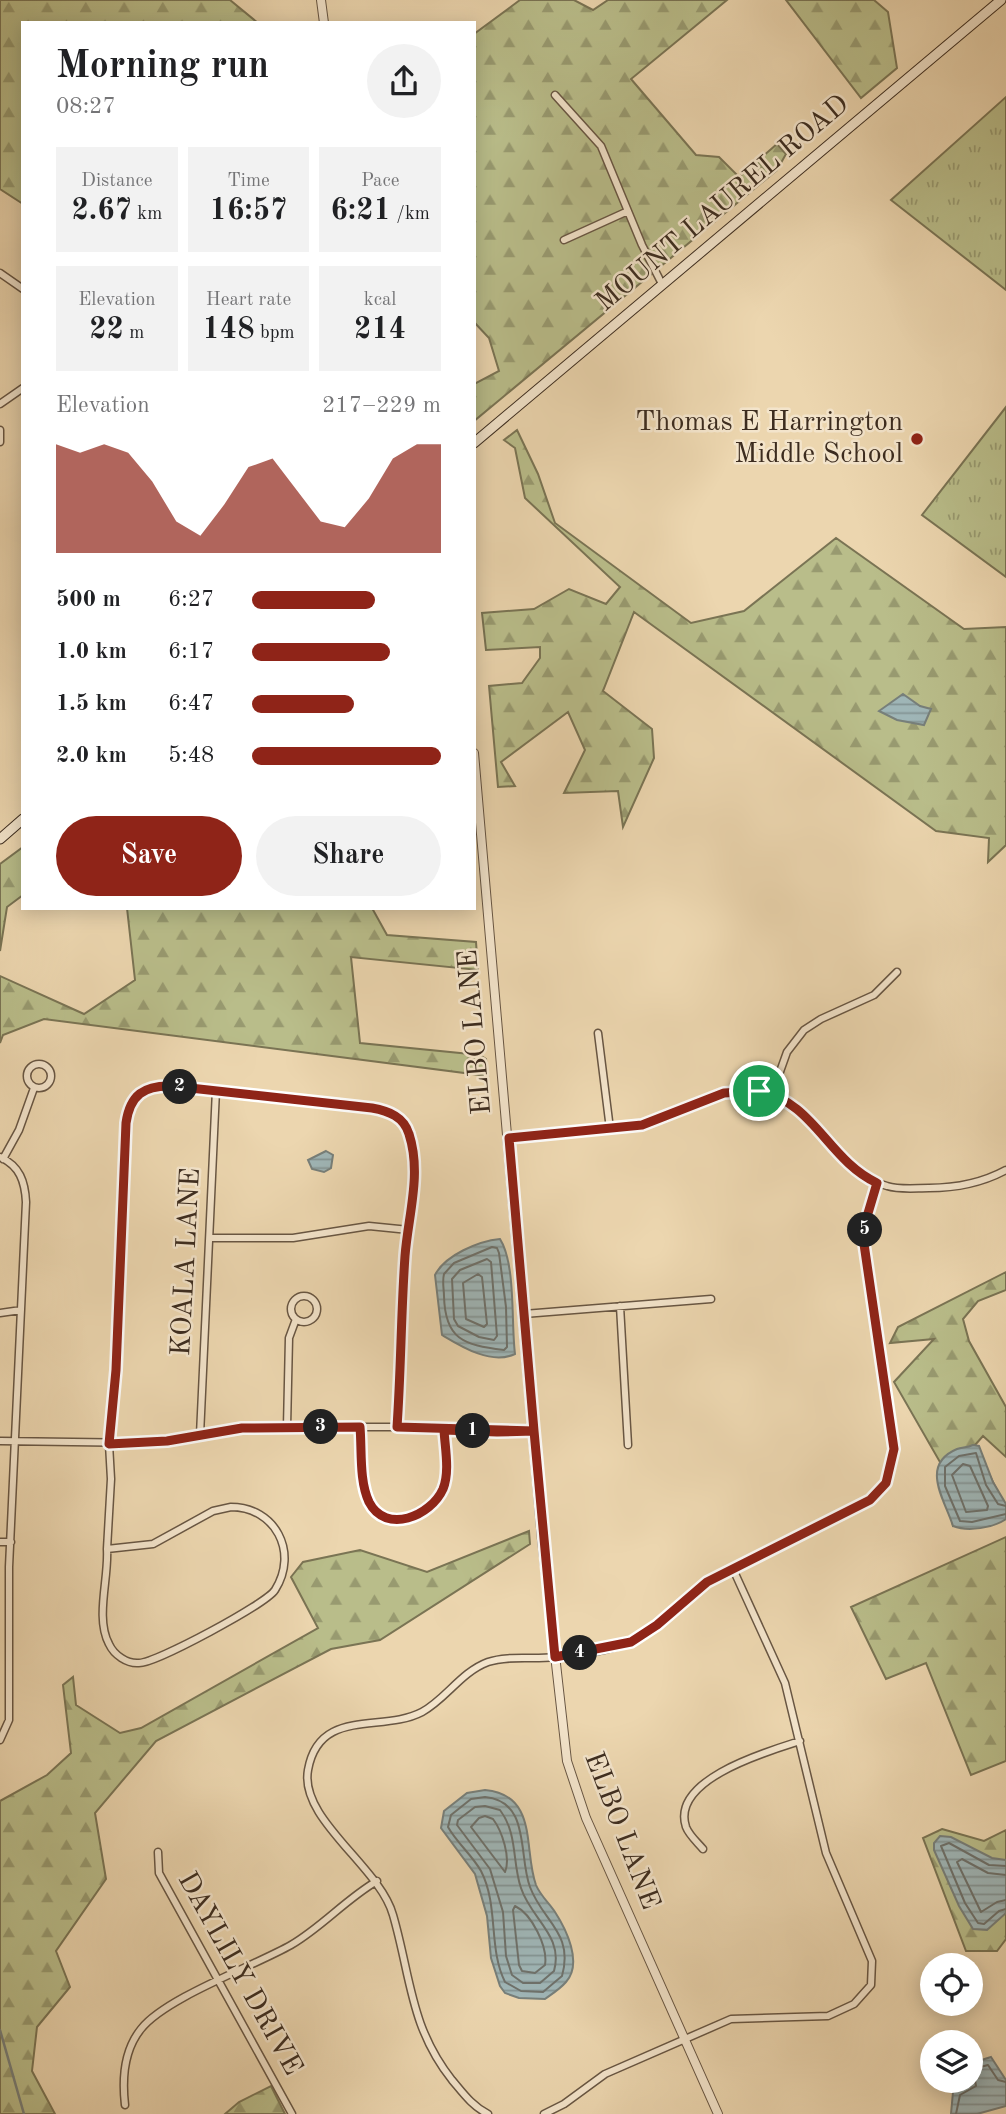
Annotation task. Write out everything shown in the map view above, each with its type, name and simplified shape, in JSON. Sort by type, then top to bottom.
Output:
[{"type":"main road","name":"MOUNT LAUREL ROAD","points":[[476,441],[1001,0]]},
{"type":"main road","points":[[0,839],[21,821]]},
{"type":"street","points":[[321,0],[324,21]]},
{"type":"street","points":[[555,95],[601,146],[662,284]]},
{"type":"street","points":[[564,240],[628,211]]},
{"type":"street","points":[[0,273],[21,288]]},
{"type":"street","points":[[0,404],[21,389]]},
{"type":"street","points":[[0,430],[0,442]]},
{"type":"street","name":"ELBO LANE","points":[[476,775],[534,1431],[567,1761],[579,1800],[718,2114]]},
{"type":"street","points":[[772,1094],[787,1052],[804,1030],[821,1019],[874,995],[897,972]]},
{"type":"street","points":[[598,1033],[610,1129]]},
{"type":"street","points":[[33,1065],[44,1065],[51,1075],[50,1083],[43,1088],[34,1088],[27,1079],[28,1071],[33,1065]]},
{"type":"street","points":[[107,1549],[153,1544],[214,1511],[240,1507],[256,1511],[270,1520],[279,1534],[285,1558],[275,1590],[261,1602],[157,1658],[139,1663],[130,1662],[114,1652],[105,1635],[109,1444],[116,1370],[125,1132],[129,1106],[139,1092],[154,1086],[216,1090],[372,1108],[396,1116],[406,1127],[412,1150],[414,1190],[409,1230],[397,1427]]},
{"type":"street","points":[[0,1740],[9,1720],[11,1542],[25,1193],[22,1177],[2,1158],[19,1130],[34,1088]]},
{"type":"street","name":"KOALA LANE","points":[[200,1435],[216,1090]]},
{"type":"street","points":[[509,1138],[610,1129],[654,1122],[724,1093],[748,1090],[772,1094],[799,1107],[845,1162],[877,1183],[898,1188],[957,1187],[1006,1170]]},
{"type":"street","points":[[488,2114],[469,2101],[437,2061],[426,2042],[408,1990],[391,1908],[377,1881],[335,1831],[309,1792],[307,1772],[318,1745],[333,1732],[351,1724],[391,1721],[423,1711],[469,1673],[488,1662],[555,1657],[631,1642],[657,1625],[707,1582],[870,1500],[886,1483],[891,1473],[894,1449],[864,1244],[866,1220],[877,1183]]},
{"type":"street","points":[[210,1238],[293,1238],[369,1226],[409,1230]]},
{"type":"street","points":[[287,1427],[289,1338],[296,1319],[292,1308],[295,1300],[302,1296],[313,1299],[317,1307],[313,1319],[304,1322],[296,1319]]},
{"type":"street","points":[[524,1314],[711,1299]]},
{"type":"street","points":[[620,1306],[628,1445]]},
{"type":"street","points":[[0,1312],[21,1310]]},
{"type":"street","points":[[0,1441],[109,1444],[167,1441],[231,1429],[287,1427],[534,1431]]},
{"type":"street","points":[[360,1427],[365,1493],[378,1514],[394,1520],[419,1513],[442,1492],[446,1478],[444,1430]]},
{"type":"street","points":[[0,1542],[11,1542]]},
{"type":"street","points":[[544,2114],[564,2104],[596,2078],[732,2019],[818,2017],[838,2013],[861,1998],[871,1985],[872,1961],[826,1853],[785,1683],[733,1569]]},
{"type":"street","points":[[0,1644],[8,1642]]},
{"type":"street","points":[[703,1849],[689,1832],[685,1821],[687,1805],[697,1790],[727,1769],[800,1741]]},
{"type":"street","name":"DAYLILY DRIVE","points":[[158,1852],[159,1872],[292,2114]]},
{"type":"street","points":[[125,2105],[122,2085],[128,2055],[141,2029],[165,2009],[293,1943],[352,1895],[377,1881]]},
{"type":"green space","points":[[0,0],[230,0],[256,21],[21,21],[21,203],[0,189]]},
{"type":"green space","points":[[520,0],[574,0],[593,10],[608,0],[727,0],[631,79],[696,155],[719,157],[739,177],[777,144],[786,154],[777,170],[476,419],[476,383],[499,371],[489,338],[476,324],[476,33]]},
{"type":"green space","points":[[786,0],[874,0],[888,12],[897,68],[861,98]]},
{"type":"green space","points":[[1006,97],[1006,290],[891,200]]},
{"type":"green space","points":[[1006,407],[1006,577],[922,515]]},
{"type":"green space","points":[[517,430],[538,474],[555,523],[691,623],[744,611],[836,538],[964,629],[1006,627],[1006,845],[988,862],[989,838],[936,831],[634,612],[603,691],[652,729],[654,758],[623,827],[618,791],[564,793],[585,750],[568,712],[501,762],[515,786],[498,787],[489,686],[522,683],[540,658],[540,647],[486,650],[482,613],[534,609],[569,589],[606,604],[620,587],[525,498],[515,448],[504,440]]},
{"type":"green space","points":[[21,848],[21,896],[7,907],[0,951],[0,864]]},
{"type":"green space","points":[[127,910],[373,910],[387,935],[476,942],[478,970],[351,957],[360,1043],[480,1055],[486,1059],[488,1076],[44,1019],[3,1035],[0,1043],[0,976],[84,1014],[135,980]]},
{"type":"green space","points":[[1006,1272],[1006,1290],[978,1301],[963,1319],[969,1341],[1006,1407],[1006,1457],[983,1436],[975,1445],[1006,1509],[953,1526],[940,1462],[894,1382],[934,1339],[890,1343],[898,1327]]},
{"type":"green space","points":[[529,1531],[530,1544],[380,1640],[331,1649],[156,1741],[95,1813],[106,1879],[56,1951],[70,1987],[37,2027],[32,2071],[55,2114],[0,2114],[0,1801],[47,1775],[71,1753],[63,1685],[73,1677],[76,1705],[120,1733],[141,1728],[318,1628],[291,1577],[303,1562],[360,1550],[427,1572]]},
{"type":"green space","points":[[1006,1537],[1006,1761],[971,1775],[926,1663],[886,1679],[851,1607]]},
{"type":"green space","points":[[942,1829],[984,1841],[1006,1830],[1006,1939],[997,1951],[966,1951],[923,1838]]},
{"type":"green space","points":[[271,2086],[285,2114],[225,2114],[239,2102]]},
{"type":"water","points":[[903,694],[920,706],[931,709],[924,725],[897,720],[879,711]]},
{"type":"water","points":[[326,1151],[333,1155],[331,1168],[324,1172],[312,1169],[308,1160]]},
{"type":"water","points":[[500,1239],[509,1263],[511,1278],[515,1354],[506,1357],[477,1353],[442,1335],[435,1275],[446,1261],[463,1250]]},
{"type":"water","points":[[979,1446],[993,1482],[1006,1504],[1006,1519],[987,1527],[966,1529],[953,1526],[937,1474],[939,1464],[946,1456],[957,1449]]},
{"type":"water","points":[[485,1790],[502,1794],[514,1802],[521,1813],[526,1826],[536,1885],[559,1919],[571,1946],[571,1974],[564,1985],[545,1999],[519,1998],[505,1993],[500,1986],[491,1958],[487,1916],[475,1874],[441,1828],[444,1811],[467,1793]]},
{"type":"water","points":[[940,1836],[951,1837],[992,1858],[1006,1860],[1006,1913],[987,1930],[973,1929],[959,1906],[934,1850],[934,1843]]},
{"type":"water","points":[[991,2057],[1006,2080],[1006,2106],[977,2114],[951,2114],[953,2093],[983,2093],[983,2060]]},
{"type":"waterway","points":[[0,2030],[24,2114]]},
{"type":"place","name":"Thomas E Harrington Middle School","points":[[917,439]]},
{"type":"route","points":[[759,1091],[736,1090],[724,1093],[666,1118],[642,1125],[509,1138],[534,1431],[497,1432],[397,1427],[406,1247],[414,1190],[411,1142],[406,1127],[396,1116],[372,1108],[252,1093],[172,1086],[146,1088],[133,1098],[126,1123],[116,1370],[109,1444],[167,1441],[242,1428],[360,1427],[365,1493],[378,1514],[394,1520],[403,1520],[419,1513],[442,1492],[446,1478],[444,1430],[497,1432],[504,1431],[534,1431],[542,1540],[555,1657],[631,1642],[657,1625],[707,1582],[870,1500],[879,1493],[891,1473],[894,1449],[891,1414],[864,1244],[866,1220],[877,1183],[837,1155],[799,1107],[779,1096],[759,1091]]}]
